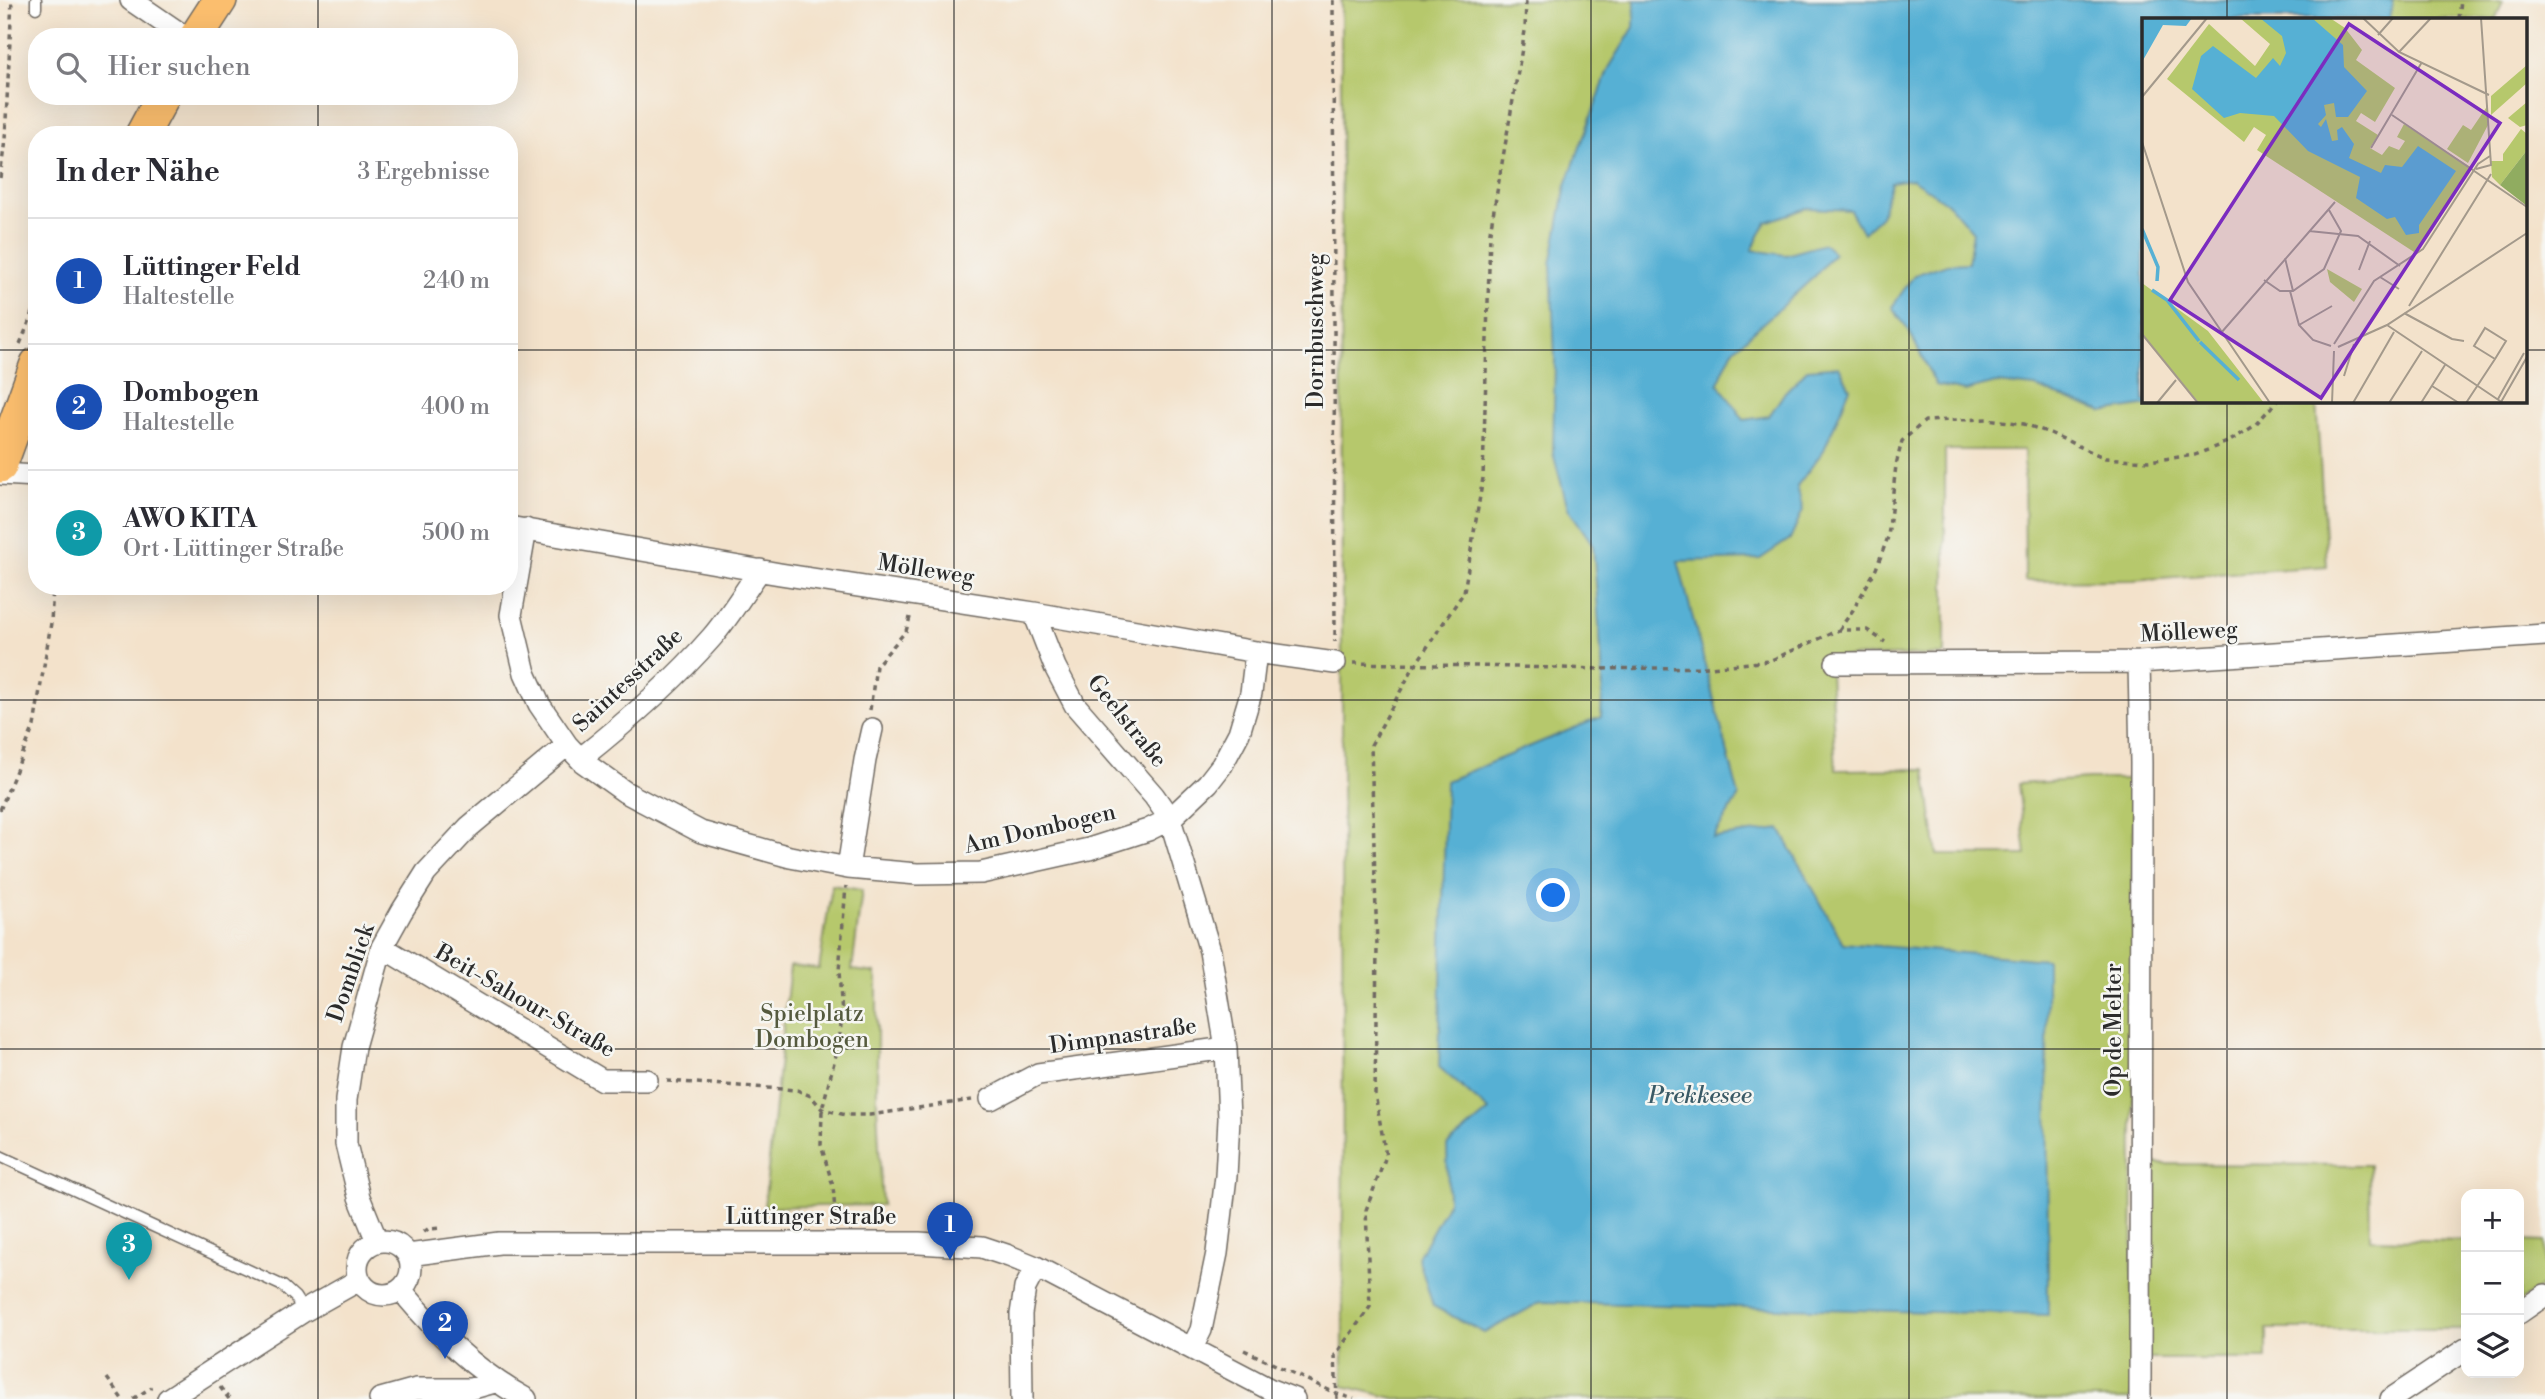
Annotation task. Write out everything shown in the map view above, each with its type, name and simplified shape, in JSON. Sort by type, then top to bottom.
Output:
[{"type":"main road","points":[[202,28],[220,0]]},
{"type":"main road","points":[[147,126],[158,105]]},
{"type":"main road","points":[[0,466],[28,388]]},
{"type":"street","points":[[131,0],[172,28]]},
{"type":"street","points":[[0,474],[28,476]]},
{"type":"street","name":"Mölleweg","points":[[518,528],[1335,663]]},
{"type":"street","name":"Saintesstraße","points":[[574,752],[637,714],[671,682],[714,634],[760,570]]},
{"type":"street","name":"Am Dombogen","points":[[513,595],[511,615],[525,673],[539,704],[574,752],[625,792],[701,832],[790,857],[848,868],[917,874],[981,873],[1089,849],[1148,830],[1170,819],[1215,774],[1239,733],[1251,694],[1256,652]]},
{"type":"street","name":"Geelstraße","points":[[1034,613],[1055,667],[1075,705],[1154,796],[1170,819],[1210,951],[1226,1048],[1229,1119],[1217,1253],[1201,1329],[1192,1348]]},
{"type":"street","name":"Mölleweg","points":[[1836,663],[2138,662],[2545,635]]},
{"type":"street","name":"Op de Melter","points":[[2138,662],[2141,763],[2140,1399]]},
{"type":"street","points":[[848,868],[872,729]]},
{"type":"street","name":"Domblick","points":[[377,1241],[359,1197],[346,1144],[346,1100],[354,1047],[382,947],[426,873],[469,827],[574,752]]},
{"type":"street","name":"Beit-Sahour-Straße","points":[[382,947],[602,1080],[647,1080]]},
{"type":"street","name":"Dimpnastraße","points":[[991,1099],[1038,1074],[1226,1048]]},
{"type":"street","points":[[377,1241],[390,1241],[402,1247],[408,1255],[411,1274],[401,1290],[386,1295],[378,1294],[370,1292],[359,1280],[356,1267],[362,1251],[377,1241]]},
{"type":"street","name":"Lüttinger Straße","points":[[408,1255],[499,1243],[919,1243],[982,1247],[1036,1267],[1271,1390],[1294,1399]]},
{"type":"street","points":[[1022,1399],[1021,1314],[1025,1288],[1036,1267]]},
{"type":"street","points":[[168,1399],[304,1311],[359,1280]]},
{"type":"street","points":[[401,1290],[454,1349],[495,1382],[526,1399]]},
{"type":"street","points":[[2524,1311],[2543,1303]]},
{"type":"street","points":[[2391,1399],[2461,1352]]},
{"type":"street","points":[[380,1399],[416,1390],[470,1389],[495,1382]]},
{"type":"lane","points":[[0,1156],[283,1286],[295,1297],[304,1311]]},
{"type":"path","points":[[0,178],[5,140],[12,0]]},
{"type":"path","name":"Dornbuschweg","points":[[1333,0],[1335,663]]},
{"type":"path","points":[[1337,1396],[1335,1355],[1370,1307],[1366,1210],[1386,1156],[1375,1094],[1377,947],[1371,745],[1417,664],[1464,592],[1483,478],[1490,232],[1525,31],[1526,0]]},
{"type":"path","points":[[2459,18],[2461,0]]},
{"type":"path","points":[[1839,630],[1876,569],[1888,537],[1896,465],[1902,441],[1925,421],[1956,418],[2024,424],[2105,458],[2148,461],[2195,455],[2230,442],[2254,426],[2276,402]]},
{"type":"path","points":[[872,729],[870,709],[876,666],[906,631],[914,594]]},
{"type":"path","points":[[0,810],[34,726],[51,624],[53,595]]},
{"type":"path","points":[[1335,663],[1598,669],[1710,667],[1769,661],[1839,630],[1867,630],[1889,645],[1903,663]]},
{"type":"path","points":[[836,1226],[832,1186],[821,1145],[822,1109],[839,1042],[842,1016],[839,971],[848,868]]},
{"type":"path","points":[[647,1080],[797,1090],[811,1096],[822,1109],[846,1115],[870,1115],[955,1101],[991,1099]]},
{"type":"path","points":[[1239,1348],[1337,1396],[1354,1399]]},
{"type":"path","points":[[107,1378],[122,1399]]},
{"type":"green space","points":[[1341,0],[2503,0],[2496,18],[2142,18],[2142,402],[2316,402],[2327,566],[2133,580],[2025,581],[2024,450],[1945,450],[1945,655],[1829,657],[1836,770],[1925,769],[1937,855],[2026,855],[2018,784],[2134,779],[2132,1399],[1398,1399],[1343,1386]]},
{"type":"green space","name":"Spielplatz Dombogen","points":[[832,885],[862,890],[852,970],[875,973],[877,980],[877,1106],[882,1205],[764,1207],[790,966],[819,969]]},
{"type":"green space","points":[[2146,1164],[2369,1165],[2370,1239],[2461,1241],[2461,1329],[2267,1329],[2267,1359],[2146,1359]]},
{"type":"green space","points":[[2524,1241],[2545,1242],[2545,1284],[2524,1299]]},
{"type":"water","name":"Prekkesee","points":[[1635,0],[2393,0],[2389,18],[2142,18],[2142,402],[2168,402],[2103,412],[2035,387],[1996,383],[1965,391],[1936,385],[1909,331],[1892,307],[1914,275],[1947,264],[1968,263],[1973,232],[1950,205],[1912,179],[1891,182],[1881,216],[1863,233],[1850,210],[1807,208],[1766,222],[1752,250],[1786,255],[1824,244],[1834,253],[1815,276],[1732,351],[1718,383],[1744,420],[1769,416],[1785,392],[1808,369],[1839,366],[1850,388],[1824,450],[1797,486],[1803,510],[1790,539],[1760,559],[1678,561],[1739,796],[1713,838],[1780,829],[1843,943],[2047,960],[2048,1315],[1541,1302],[1484,1333],[1433,1306],[1418,1257],[1448,1203],[1447,1146],[1489,1111],[1439,1067],[1446,781],[1601,717],[1603,678],[1593,545],[1568,508],[1553,453],[1555,359],[1551,264],[1566,185],[1609,68],[1634,27]]},
{"type":"place","name":"Lüttinger Feld","points":[[950,1260]]},
{"type":"place","name":"AWO KITA","points":[[129,1280]]},
{"type":"place","name":"Dombogen","points":[[445,1359]]}]
